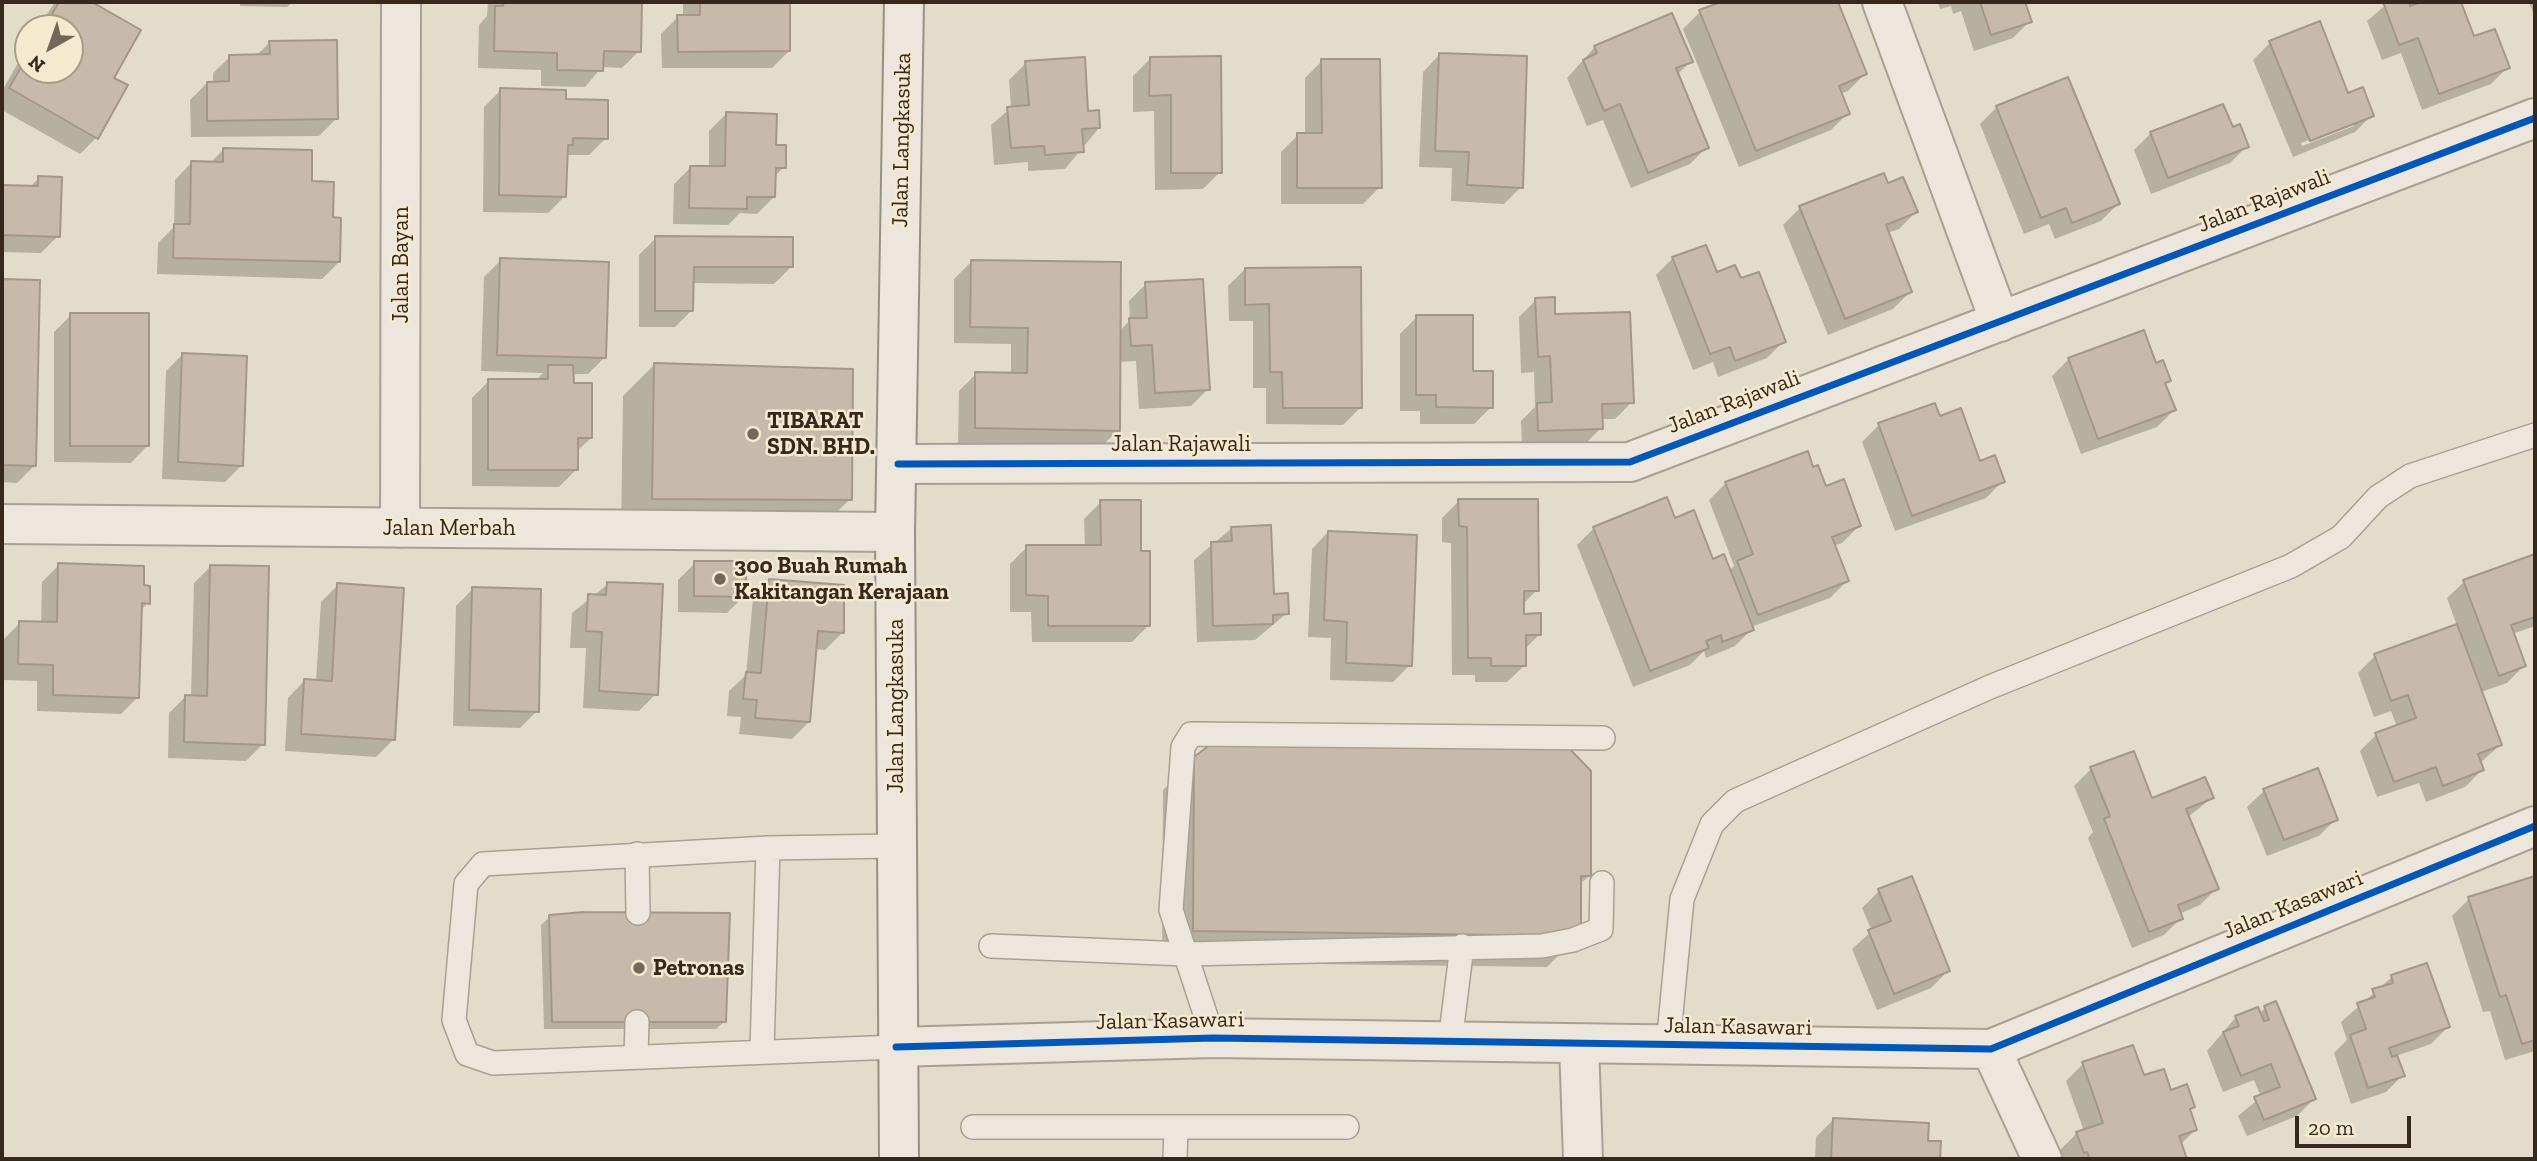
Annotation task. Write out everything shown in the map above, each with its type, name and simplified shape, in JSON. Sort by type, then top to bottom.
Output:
[{"type":"street","name":"Jalan Bayan","points":[[401,2],[401,528]]},
{"type":"street","name":"Jalan Langkasuka","points":[[899,1159],[896,1047],[895,532],[904,2]]},
{"type":"street","points":[[1882,2],[2000,321]]},
{"type":"street","name":"Jalan Rajawali","points":[[898,464],[1630,462],[2535,118]]},
{"type":"street","name":"Jalan Merbah","points":[[2,524],[895,532]]},
{"type":"street","name":"Jalan Kasawari","points":[[896,1047],[1213,1038],[1991,1049],[2535,826]]},
{"type":"street","points":[[1579,1044],[1583,1159]]},
{"type":"street","points":[[1991,1049],[2042,1159]]},
{"type":"lane","name":"Jalan Kasawari","points":[[1668,1045],[1682,899],[1712,824],[1735,801],[1990,687],[2291,566],[2341,537],[2378,497],[2410,476],[2535,435]]},
{"type":"lane","points":[[1213,1038],[1171,910],[1183,747],[1191,734],[1603,738]]},
{"type":"lane","name":"Jalan Kasawari","points":[[896,846],[768,848],[483,864],[466,884],[454,1020],[467,1054],[493,1063],[762,1050],[896,1047]]},
{"type":"lane","points":[[762,1050],[768,848]]},
{"type":"lane","points":[[637,854],[638,912]]},
{"type":"lane","points":[[991,946],[1185,954],[1542,946],[1589,934],[1602,925],[1602,883]]},
{"type":"lane","points":[[1450,1042],[1462,946]]},
{"type":"lane","points":[[636,1056],[637,1022]]},
{"type":"lane","points":[[973,1127],[1347,1127]]},
{"type":"lane","points":[[1175,1159],[1176,1128]]},
{"type":"building","points":[[59,2],[92,2],[141,30],[114,78],[128,85],[98,139],[9,88],[14,79],[14,84],[84,84],[84,14],[52,14]]},
{"type":"building","points":[[504,2],[642,2],[641,52],[604,51],[603,71],[557,70],[557,53],[494,51],[495,6],[503,6]]},
{"type":"building","points":[[700,2],[790,2],[790,51],[678,52],[677,15],[700,15]]},
{"type":"building","points":[[1721,2],[1838,2],[1867,74],[1839,86],[1850,114],[1756,151],[1699,10]]},
{"type":"building","points":[[1980,2],[2025,2],[2032,22],[1991,35]]},
{"type":"building","points":[[2383,2],[2409,2],[2410,6],[2421,2],[2461,2],[2474,36],[2495,29],[2510,68],[2439,94],[2418,38],[2399,45]]},
{"type":"building","points":[[1672,13],[1693,62],[1676,68],[1709,148],[1648,173],[1620,104],[1604,111],[1583,60],[1597,53],[1594,46]]},
{"type":"building","points":[[2320,21],[2348,93],[2363,87],[2374,116],[2310,141],[2269,41]]},
{"type":"building","points":[[337,40],[338,119],[207,121],[207,82],[229,81],[229,55],[270,54],[269,41]]},
{"type":"building","points":[[1439,53],[1527,56],[1523,188],[1467,185],[1469,152],[1435,151]]},
{"type":"building","points":[[1221,56],[1222,173],[1171,173],[1171,95],[1149,96],[1150,57]]},
{"type":"building","points":[[1085,57],[1088,111],[1099,110],[1100,128],[1082,129],[1084,152],[1045,155],[1044,146],[1011,148],[1007,107],[1029,105],[1025,61]]},
{"type":"building","points":[[1321,59],[1380,59],[1382,188],[1297,188],[1297,133],[1322,133]]},
{"type":"building","points":[[2068,77],[2120,204],[2072,223],[2066,208],[2041,218],[1996,106]]},
{"type":"building","points":[[500,88],[566,90],[566,99],[608,100],[608,139],[573,138],[573,145],[568,145],[566,197],[499,195]]},
{"type":"building","points":[[2223,104],[2233,127],[2240,124],[2249,147],[2168,178],[2150,132]]},
{"type":"building","points":[[726,112],[777,114],[776,145],[786,145],[786,168],[776,168],[775,197],[747,197],[747,209],[689,208],[690,166],[725,166]]},
{"type":"building","points":[[223,148],[312,150],[312,181],[334,182],[333,217],[341,218],[340,262],[173,258],[174,224],[190,224],[191,161],[223,162]]},
{"type":"building","points":[[1884,173],[1888,183],[1903,177],[1918,212],[1886,225],[1912,292],[1845,319],[1799,206]]},
{"type":"building","points":[[38,176],[62,177],[60,237],[2,235],[2,185],[38,186]]},
{"type":"building","points":[[655,236],[793,237],[793,267],[694,267],[693,311],[655,311]]},
{"type":"building","points":[[1706,245],[1717,272],[1735,265],[1741,278],[1759,272],[1786,342],[1735,361],[1730,347],[1710,354],[1672,257]]},
{"type":"building","points":[[500,258],[609,262],[606,358],[497,355]]},
{"type":"building","points":[[971,260],[1121,262],[1120,431],[975,428],[975,372],[1027,373],[1028,328],[970,327]]},
{"type":"building","points":[[1361,267],[1362,408],[1283,408],[1282,372],[1270,372],[1269,304],[1245,305],[1245,268]]},
{"type":"building","points":[[2,279],[40,280],[36,466],[2,465]]},
{"type":"building","points":[[1203,279],[1210,390],[1155,393],[1152,345],[1131,346],[1129,318],[1147,318],[1145,282]]},
{"type":"building","points":[[1555,297],[1555,314],[1630,312],[1634,403],[1602,404],[1603,429],[1538,431],[1537,403],[1552,402],[1550,356],[1538,357],[1535,298]]},
{"type":"building","points":[[70,313],[149,313],[149,446],[70,446]]},
{"type":"building","points":[[1416,315],[1473,315],[1473,371],[1493,371],[1493,408],[1436,407],[1436,395],[1416,395]]},
{"type":"building","points":[[2144,330],[2156,363],[2163,360],[2171,381],[2165,383],[2176,410],[2098,439],[2068,358]]},
{"type":"building","points":[[182,353],[247,356],[243,466],[178,462]]},
{"type":"building","name":"TIBARAT SDN. BHD.","points":[[654,363],[853,369],[852,500],[652,499]]},
{"type":"building","points":[[548,365],[573,365],[574,383],[592,383],[592,438],[578,438],[578,470],[488,470],[488,379],[548,379]]},
{"type":"building","points":[[1935,403],[1940,416],[1961,408],[1980,461],[1995,455],[2005,482],[1912,516],[1878,423]]},
{"type":"building","points":[[1808,451],[1813,467],[1818,465],[1826,486],[1844,479],[1861,526],[1832,537],[1849,581],[1758,615],[1737,561],[1753,554],[1725,482]]},
{"type":"building","points":[[1667,497],[1675,518],[1694,510],[1713,559],[1724,554],[1754,630],[1722,642],[1721,635],[1706,641],[1709,648],[1650,671],[1593,527]]},
{"type":"building","points":[[1458,499],[1538,499],[1539,591],[1524,591],[1524,614],[1541,613],[1541,635],[1526,635],[1526,666],[1491,666],[1491,658],[1468,658],[1467,527],[1459,526]]},
{"type":"building","points":[[1100,500],[1141,500],[1141,551],[1150,551],[1150,626],[1048,626],[1048,596],[1026,595],[1026,545],[1101,545]]},
{"type":"building","points":[[1271,525],[1274,594],[1288,593],[1289,614],[1273,615],[1273,624],[1213,626],[1211,542],[1232,541],[1231,527]]},
{"type":"building","points":[[1328,531],[1417,535],[1412,666],[1346,663],[1347,622],[1324,620]]},
{"type":"building","points":[[2535,554],[2535,617],[2511,625],[2526,666],[2499,676],[2463,580]]},
{"type":"building","name":"300 Buah Rumah Kakitangan Kerajaan","points":[[694,561],[746,561],[746,597],[694,596]]},
{"type":"building","points":[[58,563],[144,566],[144,585],[150,586],[150,604],[142,603],[139,698],[53,695],[53,665],[18,664],[19,621],[57,622]]},
{"type":"building","points":[[210,565],[269,566],[265,745],[184,742],[185,695],[207,696]]},
{"type":"building","points":[[769,579],[844,585],[844,633],[818,631],[810,722],[755,718],[757,700],[743,699],[746,672],[761,673]]},
{"type":"building","points":[[607,582],[663,584],[658,695],[599,691],[602,632],[586,631],[588,594],[606,595]]},
{"type":"building","points":[[337,583],[404,588],[395,740],[301,734],[304,679],[332,681]]},
{"type":"building","points":[[472,587],[541,589],[539,712],[469,710]]},
{"type":"building","points":[[2457,624],[2502,745],[2478,754],[2484,770],[2443,786],[2436,767],[2394,782],[2375,733],[2416,718],[2408,695],[2391,701],[2374,654]]},
{"type":"building","points":[[1564,743],[1591,771],[1591,876],[1581,876],[1581,936],[1193,931],[1194,757],[1211,744]]},
{"type":"building","points":[[2134,751],[2152,798],[2205,777],[2214,798],[2186,809],[2219,889],[2178,905],[2183,919],[2149,932],[2104,819],[2110,816],[2090,767]]},
{"type":"building","points":[[2318,768],[2338,820],[2284,840],[2263,789]]},
{"type":"building","points":[[1912,876],[1950,971],[1894,994],[1868,930],[1891,921],[1878,889]]},
{"type":"building","points":[[2535,876],[2535,1040],[2522,1044],[2506,995],[2500,997],[2468,897]]},
{"type":"building","name":"Petronas","points":[[584,912],[730,913],[726,1022],[552,1022],[549,915]]},
{"type":"building","points":[[2427,963],[2450,1027],[2389,1048],[2392,1057],[2397,1055],[2405,1076],[2368,1088],[2350,1035],[2366,1029],[2357,1003],[2375,997],[2372,989],[2393,983],[2391,975]]},
{"type":"building","points":[[2276,1001],[2316,1099],[2264,1120],[2254,1097],[2280,1087],[2271,1064],[2241,1076],[2223,1032],[2239,1026],[2235,1016],[2258,1007],[2264,1021],[2269,1020],[2264,1006]]},
{"type":"building","points":[[2133,1045],[2144,1075],[2164,1069],[2171,1090],[2187,1084],[2195,1107],[2190,1109],[2197,1130],[2179,1136],[2187,1159],[2090,1159],[2087,1152],[2084,1153],[2076,1132],[2103,1123],[2082,1062]]},
{"type":"building","points":[[1833,1118],[1929,1123],[1928,1141],[1941,1141],[1940,1159],[1831,1159]]},
{"type":"cycle path","points":[[898,464],[1630,462],[2535,118]]},
{"type":"cycle path","points":[[896,1047],[1213,1038],[1991,1049],[2535,826]]},
{"type":"place","name":"TIBARAT SDN. BHD.","points":[[753,434]]},
{"type":"place","name":"300 Buah Rumah Kakitangan Kerajaan","points":[[720,579]]},
{"type":"place","name":"Petronas","points":[[639,968]]}]
